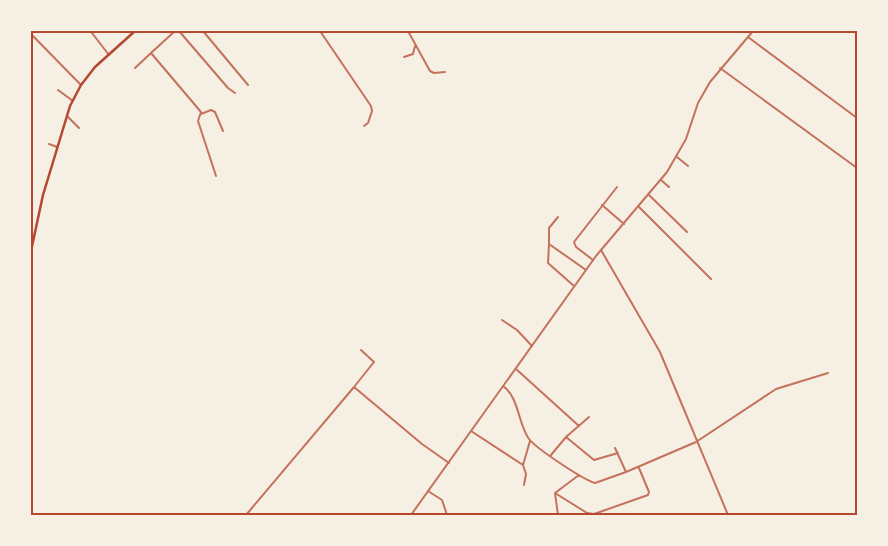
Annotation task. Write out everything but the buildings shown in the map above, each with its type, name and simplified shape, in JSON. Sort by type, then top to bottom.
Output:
[{"type":"main road","points":[[31,251],[43,195],[57,147],[67,116],[80,86],[95,67],[135,31]]},
{"type":"street","points":[[126,31],[130,36]]},
{"type":"street","points":[[135,68],[177,31],[228,88],[235,93]]},
{"type":"street","points":[[202,31],[248,85]]},
{"type":"street","points":[[320,31],[331,44],[371,106],[372,111],[368,123],[364,126]]},
{"type":"street","points":[[408,31],[430,71],[434,73],[445,72]]},
{"type":"street","points":[[411,515],[593,260],[661,180],[677,157],[686,139],[698,103],[720,68],[753,31]]},
{"type":"street","points":[[92,33],[109,55]]},
{"type":"street","points":[[31,34],[80,86]]},
{"type":"street","points":[[748,37],[857,118]]},
{"type":"street","points":[[404,57],[413,54],[415,44]]},
{"type":"street","points":[[151,53],[202,114]]},
{"type":"street","points":[[720,68],[857,168]]},
{"type":"street","points":[[58,90],[73,101]]},
{"type":"street","points":[[216,176],[198,120],[202,114],[211,110],[216,112],[223,131]]},
{"type":"street","points":[[67,116],[79,128]]},
{"type":"street","points":[[49,144],[57,147]]},
{"type":"street","points":[[677,157],[688,166]]},
{"type":"street","points":[[661,180],[669,187]]},
{"type":"street","points":[[593,260],[576,247],[574,242],[617,186]]},
{"type":"street","points":[[649,195],[687,232]]},
{"type":"street","points":[[602,205],[624,224]]},
{"type":"street","points":[[639,207],[711,279]]},
{"type":"street","points":[[558,217],[549,228],[547,260],[549,265],[574,286]]},
{"type":"street","points":[[548,244],[586,270]]},
{"type":"street","points":[[601,250],[660,352],[728,515]]},
{"type":"street","points":[[502,320],[516,330],[532,346]]},
{"type":"street","points":[[246,515],[374,362],[360,350]]},
{"type":"street","points":[[516,369],[579,426]]},
{"type":"street","points":[[503,386],[511,395],[530,440],[578,475],[594,483],[639,467],[696,442],[769,393],[786,385],[828,373]]},
{"type":"street","points":[[354,387],[422,444],[448,463]]},
{"type":"street","points":[[551,455],[566,437],[589,418]]},
{"type":"street","points":[[471,431],[523,465]]},
{"type":"street","points":[[566,437],[594,460],[618,453]]},
{"type":"street","points":[[524,486],[526,474],[523,465],[530,440]]},
{"type":"street","points":[[616,448],[626,472]]},
{"type":"street","points":[[555,493],[587,513],[599,513],[648,495],[649,492],[639,467]]},
{"type":"street","points":[[555,493],[578,475]]},
{"type":"street","points":[[428,491],[442,500],[447,515]]},
{"type":"street","points":[[555,493],[558,515]]}]
